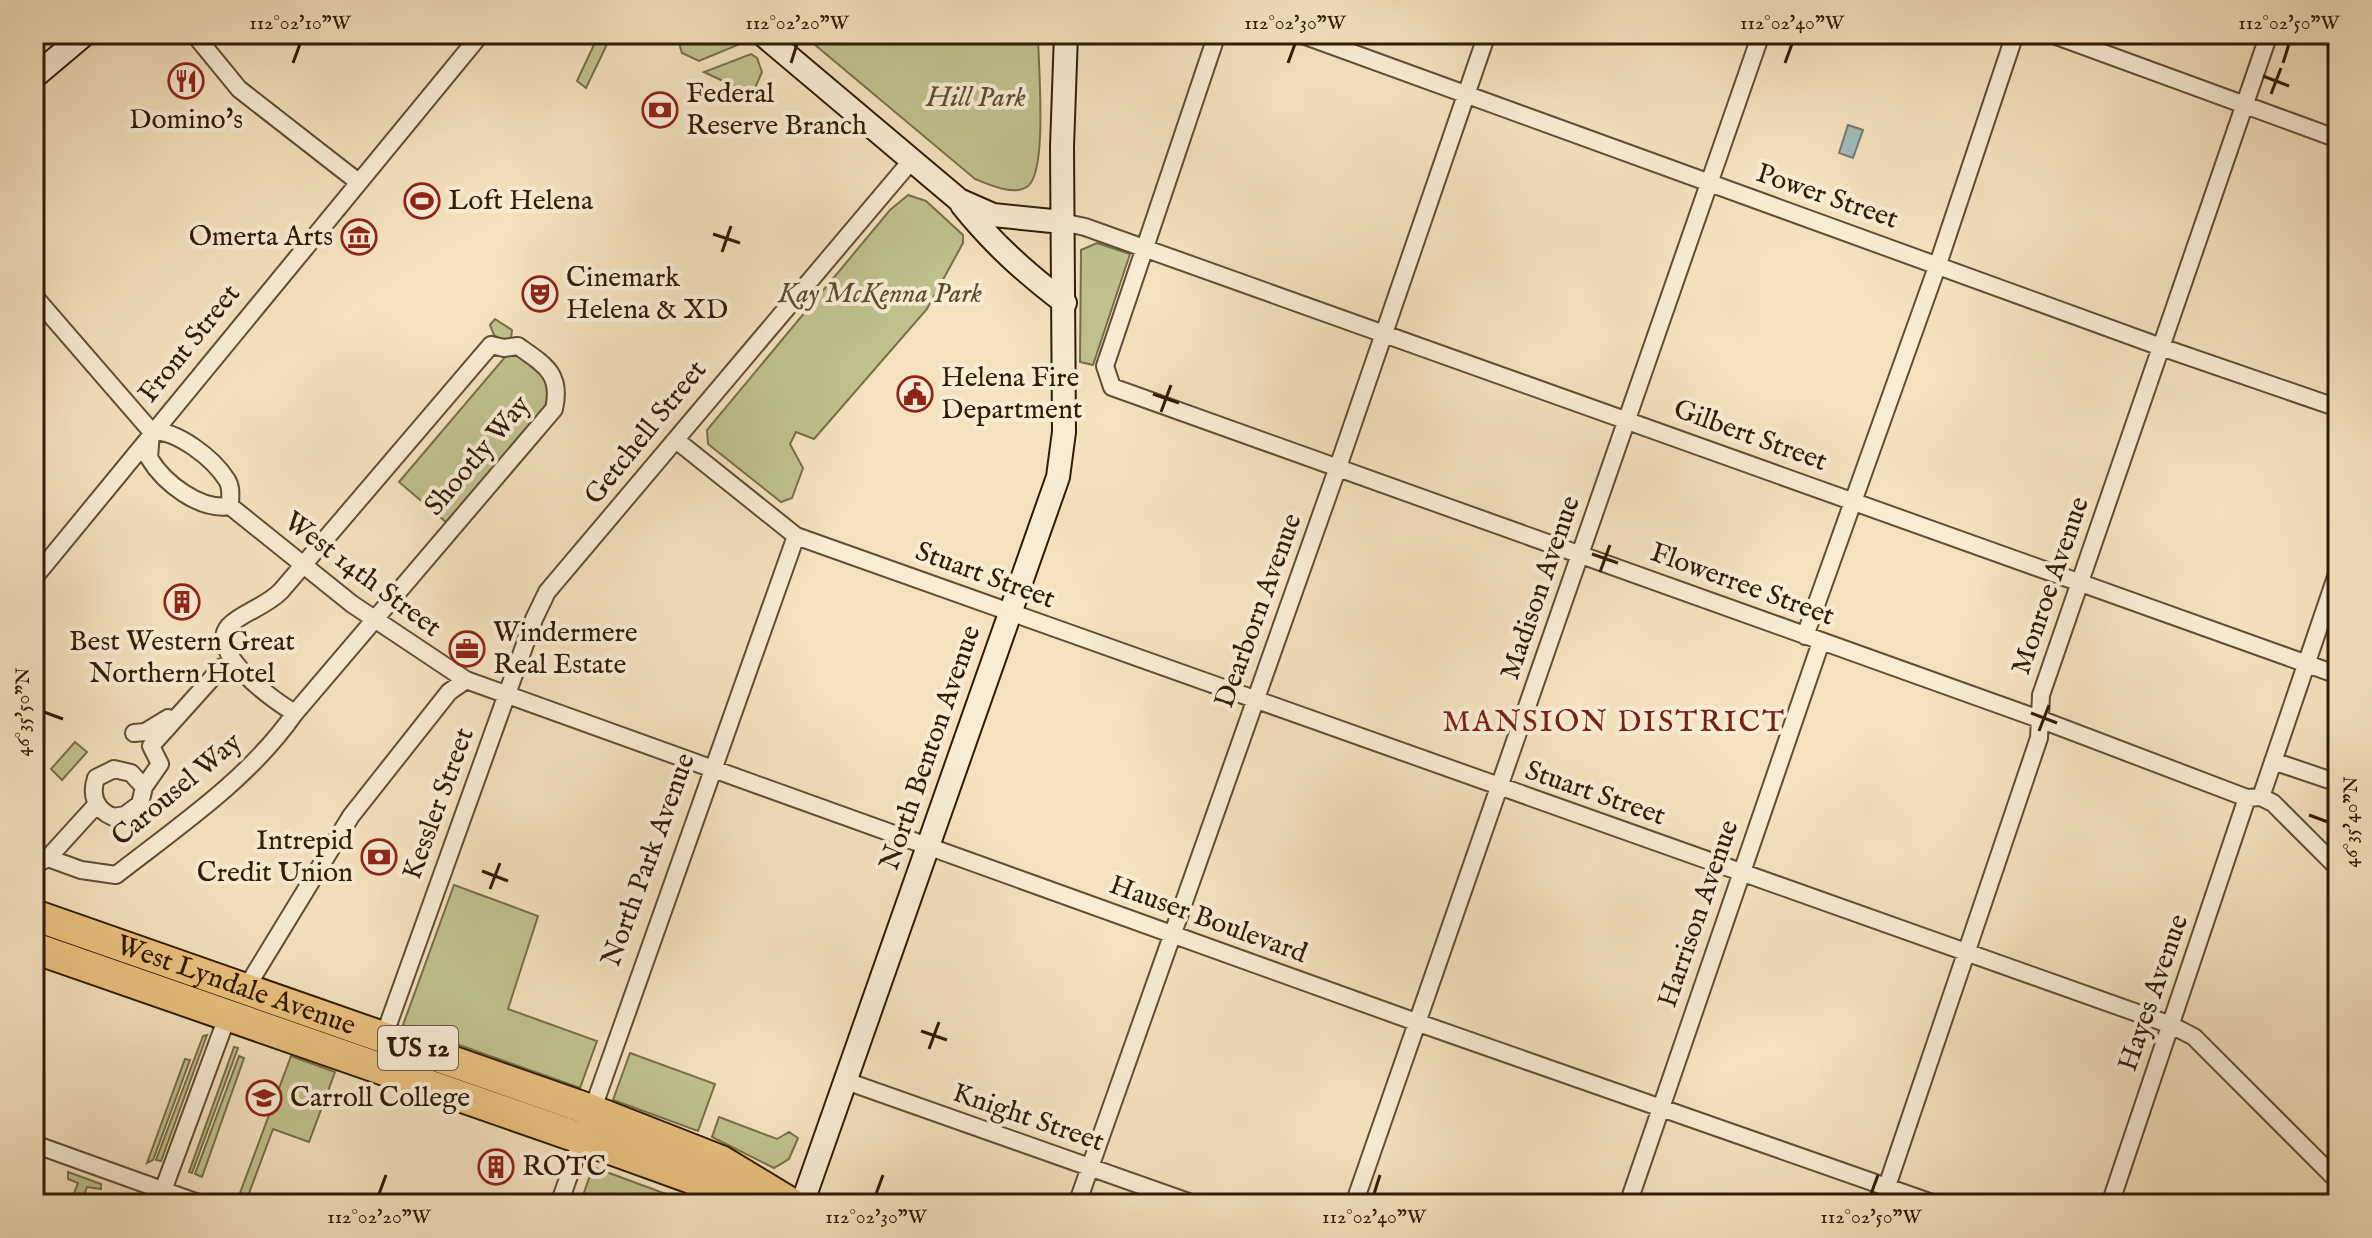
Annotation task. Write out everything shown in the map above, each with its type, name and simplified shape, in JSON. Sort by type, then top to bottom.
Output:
[{"type":"highway","name":"West Lyndale Avenue","points":[[34,915],[591,1110],[721,1161],[792,1204]]},
{"type":"highway","name":"West Lyndale Avenue","points":[[34,948],[583,1139],[691,1178],[744,1204]]},
{"type":"main road","points":[[34,77],[85,34]]},
{"type":"main road","points":[[762,34],[959,200],[989,239],[1017,266],[1065,303]]},
{"type":"main road","points":[[1065,303],[1062,222],[1066,34]]},
{"type":"main road","points":[[959,200],[993,215],[1062,222]]},
{"type":"main road","name":"North Benton Avenue","points":[[802,1204],[1050,503],[1062,453],[1065,303]]},
{"type":"street","points":[[194,34],[239,89],[357,181]]},
{"type":"street","name":"Front Street","points":[[34,578],[151,431],[481,34]]},
{"type":"street","points":[[1062,222],[1145,248],[1217,34]]},
{"type":"street","name":"Power Street","points":[[1300,34],[2161,347],[2338,408]]},
{"type":"street","name":"Dearborn Avenue","points":[[1077,1204],[1385,333],[1487,34]]},
{"type":"street","name":"Madison Avenue","points":[[1354,1204],[1761,34]]},
{"type":"street","name":"Harrison Avenue","points":[[1628,1204],[1741,873],[1853,500],[1938,264],[2015,34]]},
{"type":"street","points":[[2051,34],[2338,139]]},
{"type":"street","name":"Monroe Avenue","points":[[1884,1196],[2039,738],[2041,695],[2269,34]]},
{"type":"street","name":"Getchell Street","points":[[547,592],[733,368],[911,161]]},
{"type":"street","name":"Gilbert Street","points":[[1145,248],[2338,675]]},
{"type":"street","name":"Flowerree Street","points":[[1145,248],[1105,366],[1108,381],[1118,391],[2273,803],[2338,868]]},
{"type":"street","points":[[34,296],[151,431],[165,431],[181,439],[226,478],[231,489],[230,506]]},
{"type":"street","name":"Shootly Way","points":[[295,713],[554,409],[558,390],[551,373],[518,346],[504,348],[491,345],[302,564]]},
{"type":"street","name":"West 14th Street","points":[[151,431],[148,454],[153,465],[204,506],[230,506],[373,620],[466,680]]},
{"type":"street","name":"Stuart Street","points":[[676,440],[796,536],[2171,1025],[2194,1037],[2338,1181]]},
{"type":"street","name":"North Park Avenue","points":[[559,1204],[796,536]]},
{"type":"street","points":[[295,713],[241,671],[224,644],[224,634],[231,624],[265,607],[302,564]]},
{"type":"street","name":"Hayes Avenue","points":[[2110,1204],[2171,1025],[2254,798],[2273,761],[2338,571]]},
{"type":"street","name":"Kessler Street","points":[[384,1036],[506,695],[547,592]]},
{"type":"street","points":[[144,787],[122,769],[105,772],[93,786],[97,804],[113,817],[125,815],[140,804],[144,787],[160,764],[151,746],[222,667]]},
{"type":"street","points":[[160,1197],[228,1014],[351,816],[449,692],[466,680]]},
{"type":"street","name":"Hauser Boulevard","points":[[466,680],[1661,1109],[1884,1196],[1935,1204]]},
{"type":"street","name":"Carousel Way","points":[[41,862],[116,875],[215,798],[258,757],[295,713]]},
{"type":"street","points":[[2273,761],[2338,783]]},
{"type":"street","points":[[41,862],[97,804]]},
{"type":"street","name":"Knight Street","points":[[846,1081],[1194,1204]]},
{"type":"street","points":[[34,1144],[160,1197],[201,1204]]},
{"type":"green space","points":[[599,34],[612,34],[586,88],[577,81]]},
{"type":"green space","points":[[676,34],[727,34],[740,44],[699,61],[682,53]]},
{"type":"green space","name":"Hill Park","points":[[802,34],[1038,34],[1040,138],[1034,176],[1028,186],[1009,190],[975,179]]},
{"type":"green space","points":[[751,54],[757,58],[762,72],[752,95],[704,72]]},
{"type":"green space","name":"Kay McKenna Park","points":[[908,195],[926,201],[963,235],[963,243],[927,309],[814,439],[796,432],[790,444],[803,468],[792,498],[781,502],[708,444],[707,430],[890,210]]},
{"type":"green space","points":[[1097,243],[1130,254],[1093,365],[1080,362],[1081,250]]},
{"type":"green space","points":[[495,319],[512,330],[511,339],[504,341],[494,335],[490,325]]},
{"type":"green space","points":[[514,354],[540,371],[549,384],[548,404],[446,522],[399,482],[505,357]]},
{"type":"green space","points":[[75,742],[87,752],[62,780],[51,769]]},
{"type":"green space","points":[[454,885],[538,916],[508,1009],[597,1041],[580,1088],[403,1025]]},
{"type":"green space","points":[[207,1035],[161,1161],[156,1160],[203,1036]]},
{"type":"green space","points":[[234,1047],[238,1048],[192,1173],[189,1172]]},
{"type":"green space","points":[[630,1053],[715,1084],[698,1131],[613,1100]]},
{"type":"green space","points":[[239,1056],[244,1058],[202,1177],[195,1174]]},
{"type":"green space","points":[[291,1056],[335,1072],[309,1142],[273,1129],[248,1196],[240,1193]]},
{"type":"green space","points":[[185,1059],[190,1060],[153,1160],[147,1163]]},
{"type":"green space","points":[[719,1117],[777,1139],[789,1132],[798,1138],[789,1159],[774,1168],[712,1137]]},
{"type":"green space","points":[[593,1167],[693,1204],[580,1204]]},
{"type":"green space","points":[[68,1172],[101,1184],[101,1189],[87,1187],[81,1204],[70,1204],[78,1183],[68,1179]]},
{"type":"water","points":[[1848,125],[1863,130],[1853,158],[1839,153]]},
{"type":"place","name":"Domino's","points":[[186,81]]},
{"type":"place","name":"Federal Reserve Branch","points":[[660,110]]},
{"type":"place","name":"Loft Helena","points":[[422,201]]},
{"type":"place","name":"Omerta Arts","points":[[359,237]]},
{"type":"place","name":"Cinemark Helena & XD","points":[[540,294]]},
{"type":"place","name":"Helena Fire Department","points":[[915,394]]},
{"type":"place","name":"Best Western Great Northern Hotel","points":[[182,602]]},
{"type":"place","name":"Windermere Real Estate","points":[[467,649]]},
{"type":"place","name":"Intrepid Credit Union","points":[[379,857]]},
{"type":"place","name":"Carroll College","points":[[264,1098]]},
{"type":"place","name":"ROTC","points":[[496,1167]]},
{"type":"district","name":"MANSION DISTRICT","points":[[1614,723]]}]
